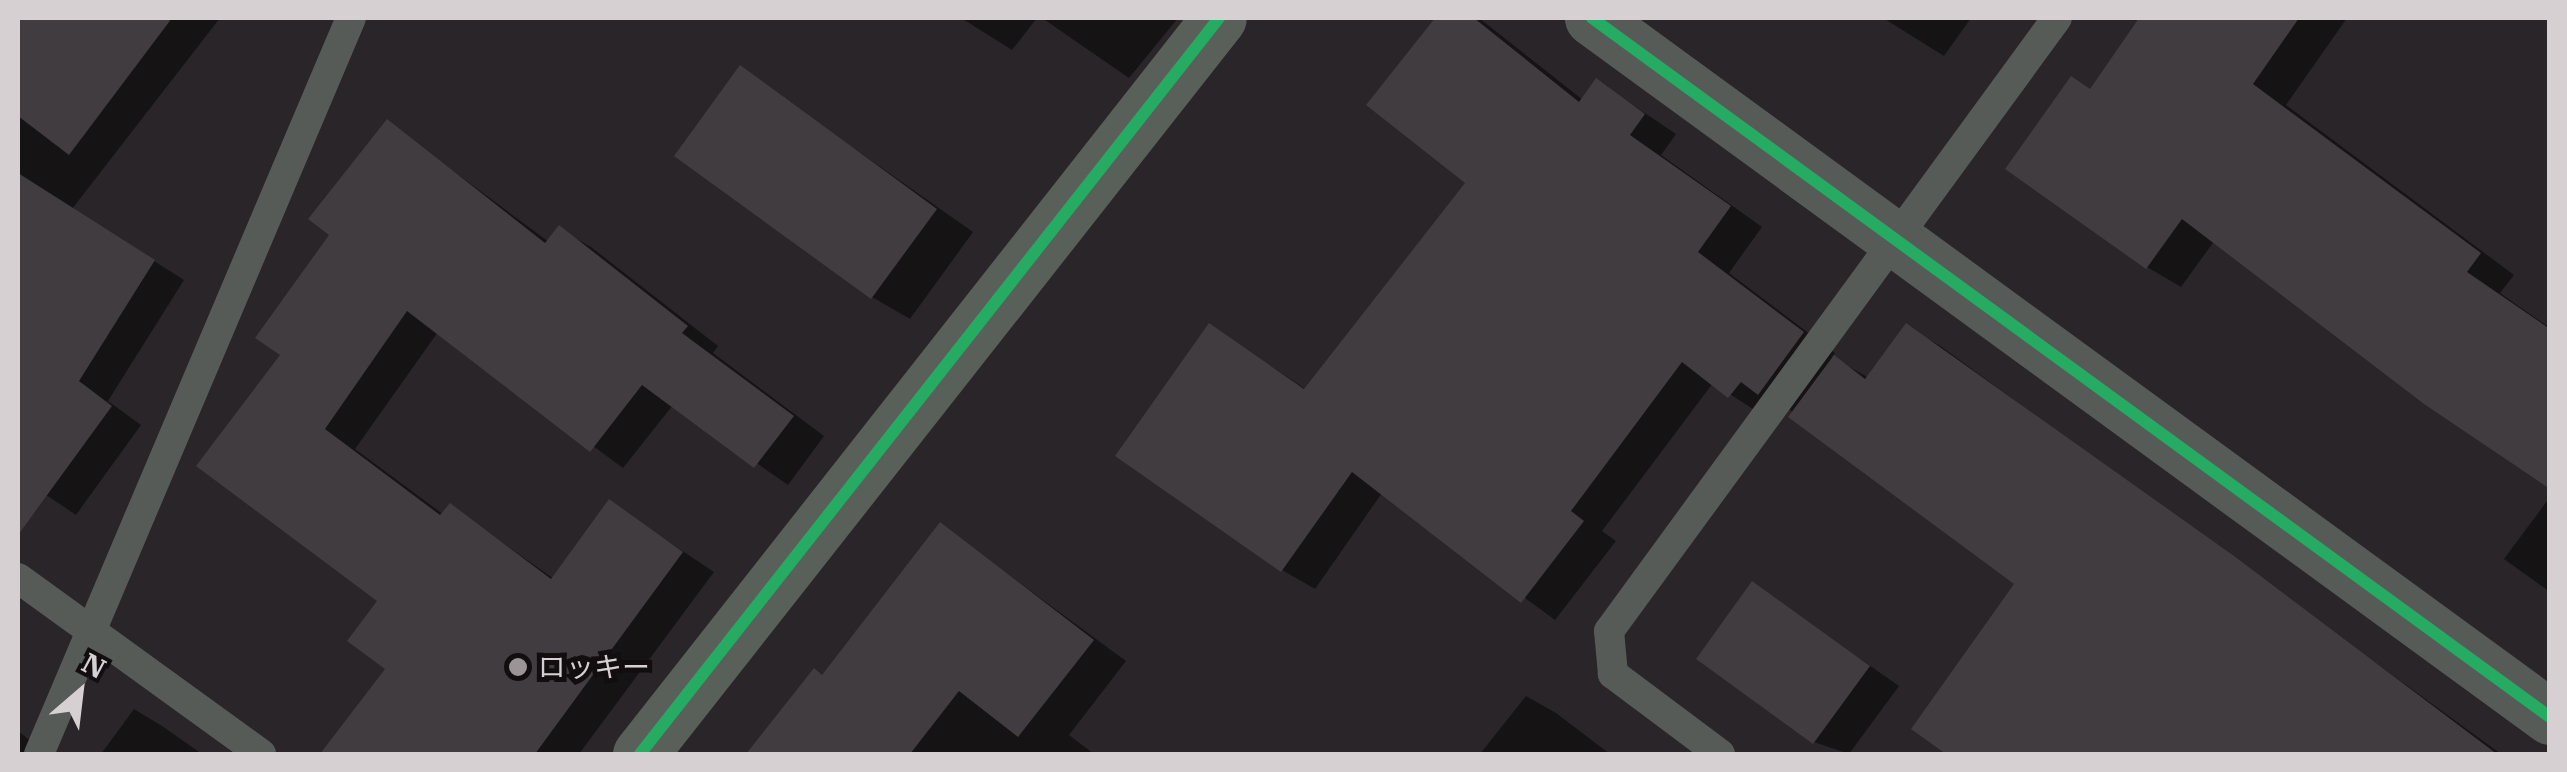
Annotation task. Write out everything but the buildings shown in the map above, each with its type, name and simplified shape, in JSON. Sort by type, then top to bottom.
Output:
[{"type":"street","points":[[640,754],[1220,18]]},
{"type":"street","points":[[1592,18],[2550,717]]},
{"type":"lane","points":[[38,754],[351,18]]},
{"type":"lane","points":[[1720,754],[1613,674],[1609,632],[1894,236],[2057,18]]},
{"type":"lane","points":[[18,578],[262,754]]},
{"type":"cycle path","points":[[640,754],[1219,18]]},
{"type":"cycle path","points":[[1592,18],[2550,717]]},
{"type":"place","name":"ロッキー","points":[[518,667]]}]
